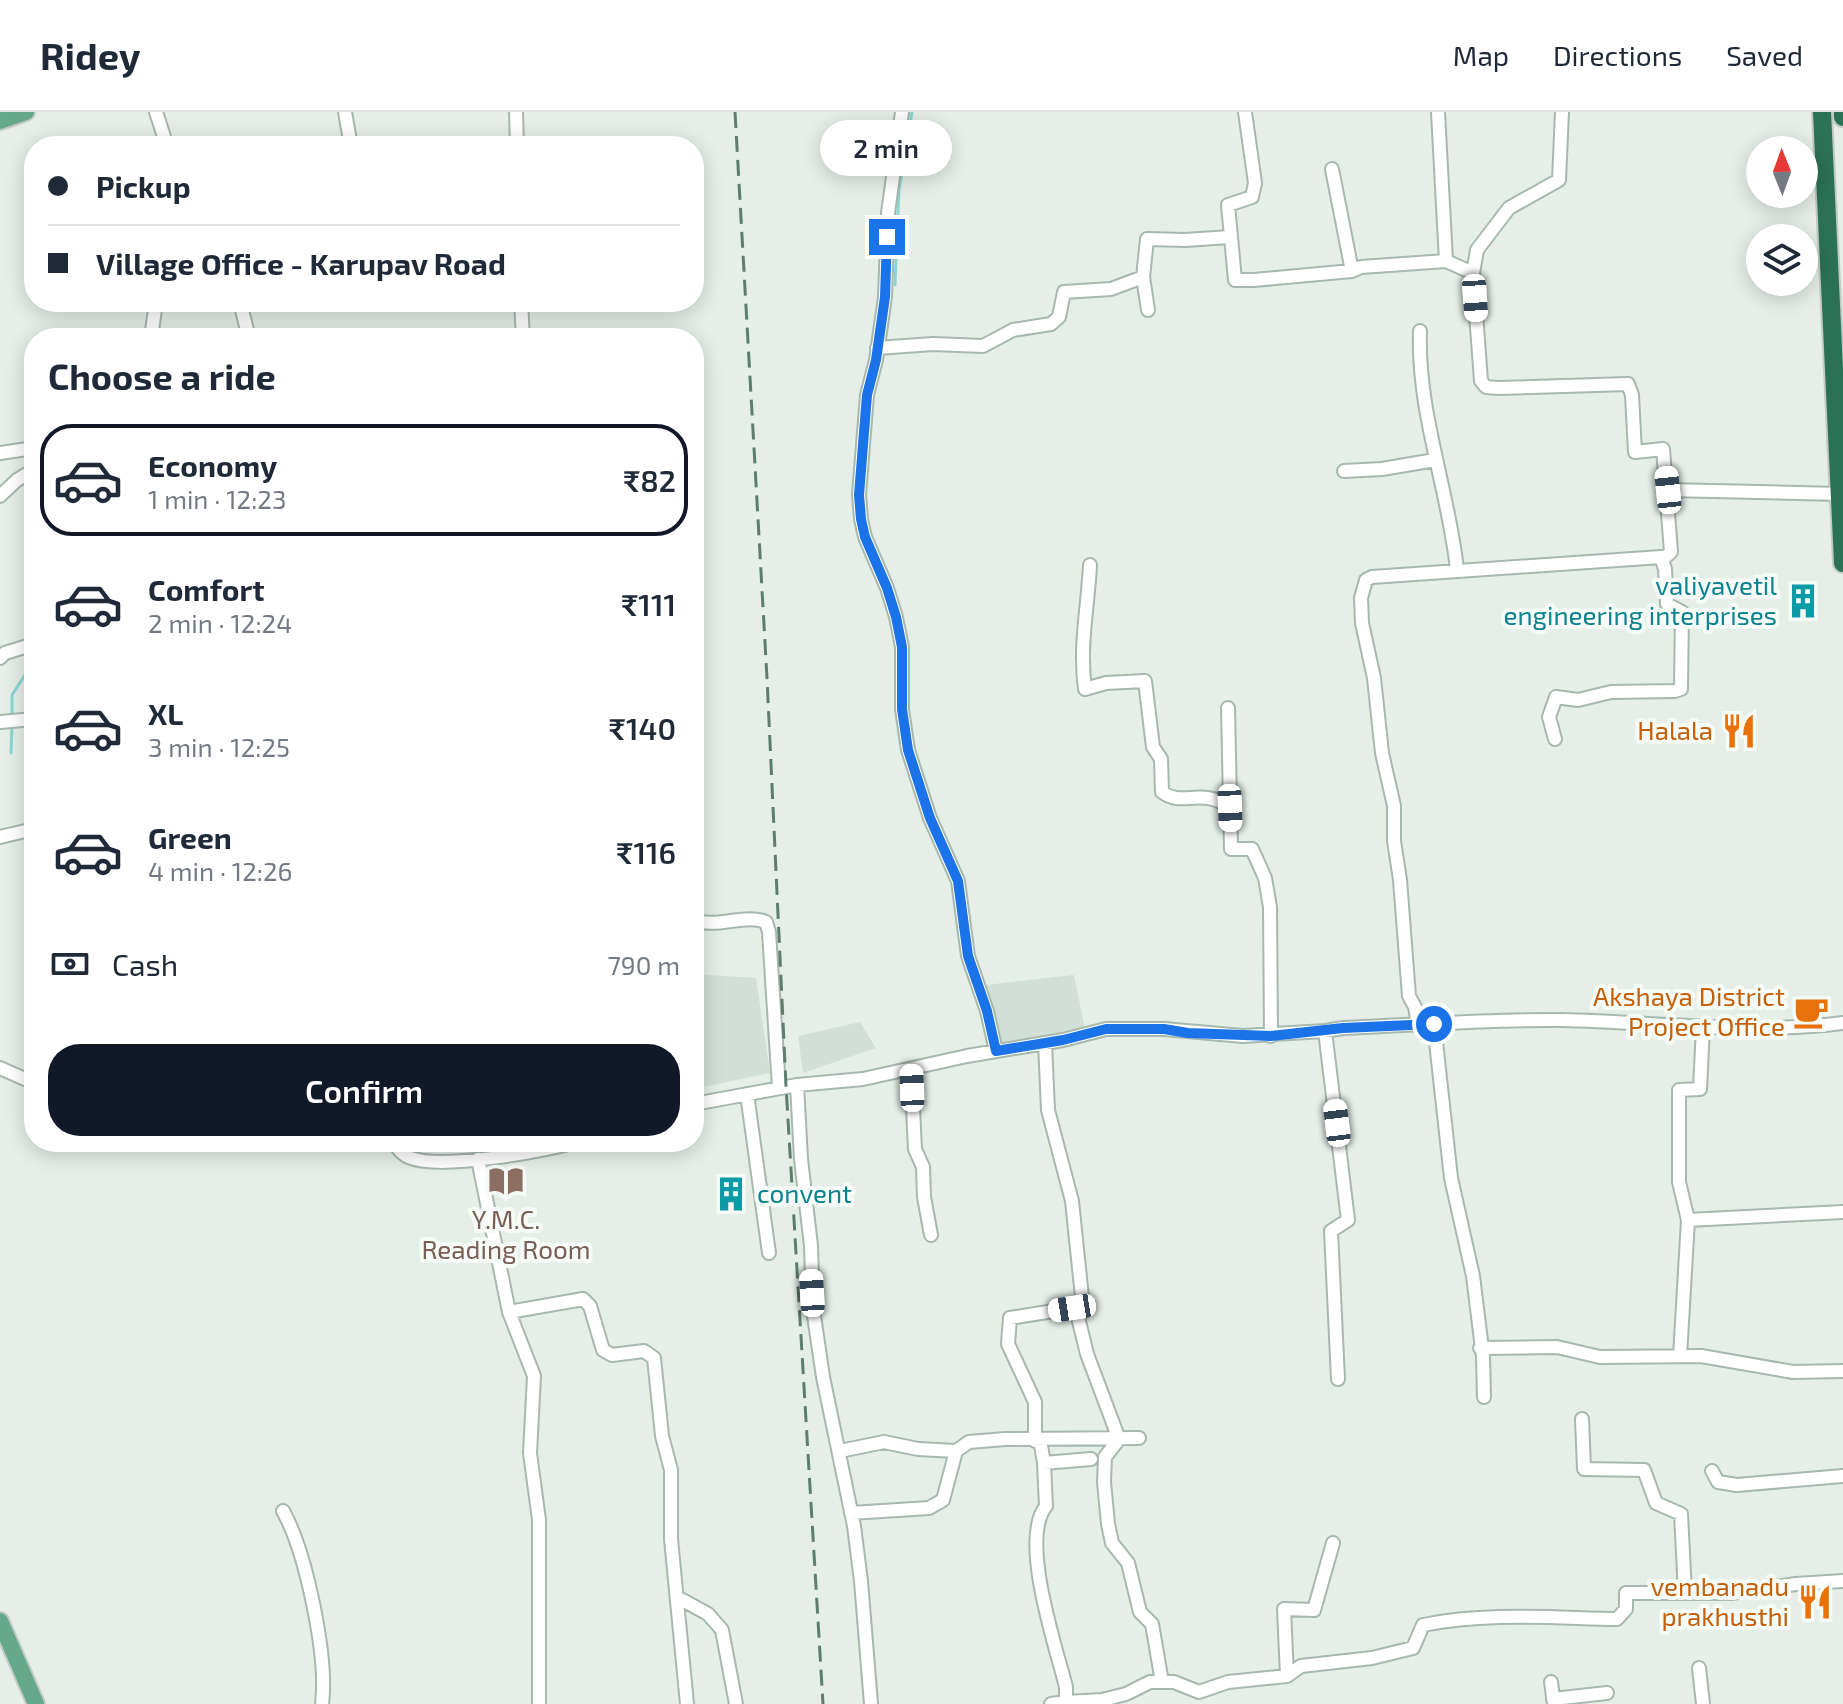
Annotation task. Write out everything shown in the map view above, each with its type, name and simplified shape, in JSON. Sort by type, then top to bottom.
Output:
[{"type":"highway","points":[[1822,112],[1843,563]]},
{"type":"main road","points":[[0,121],[26,112]]},
{"type":"main road","points":[[0,1621],[36,1704]]},
{"type":"street","points":[[156,112],[163,136]]},
{"type":"street","points":[[345,112],[349,136]]},
{"type":"street","points":[[516,112],[517,136]]},
{"type":"street","points":[[902,112],[888,213],[885,297],[867,395],[859,495],[861,519],[896,617],[902,647],[902,709],[908,750],[930,818],[958,881],[968,956],[987,1011],[996,1051]]},
{"type":"street","points":[[1245,112],[1255,183],[1254,194],[1249,199],[1228,205],[1235,280],[1446,261],[1473,273]]},
{"type":"street","points":[[1438,112],[1446,261]]},
{"type":"street","points":[[1562,112],[1559,180],[1509,208],[1477,250],[1473,273],[1482,385],[1498,388],[1628,384],[1632,395],[1635,452],[1663,449],[1671,552],[1663,559]]},
{"type":"street","points":[[1332,169],[1352,271]]},
{"type":"street","points":[[1148,310],[1143,277],[1147,239],[1230,237]]},
{"type":"street","points":[[877,348],[933,344],[983,346],[1013,330],[1051,324],[1059,317],[1064,292],[1111,289],[1143,277]]},
{"type":"street","points":[[1420,331],[1419,351],[1435,460],[1457,570]]},
{"type":"street","points":[[0,453],[24,449]]},
{"type":"street","points":[[1344,471],[1382,469],[1435,460]]},
{"type":"street","points":[[0,496],[24,476]]},
{"type":"street","points":[[1668,490],[1839,494]]},
{"type":"street","points":[[1418,1024],[1409,996],[1394,841],[1394,806],[1382,753],[1374,678],[1362,623],[1363,585],[1372,577],[1656,557],[1663,559]]},
{"type":"street","points":[[1555,739],[1549,717],[1556,697],[1578,700],[1611,692],[1681,689],[1682,612],[1667,604],[1663,559]]},
{"type":"street","points":[[1090,565],[1084,618],[1085,689],[1106,683],[1145,681],[1153,747],[1161,759],[1162,792],[1170,799],[1208,796],[1230,808]]},
{"type":"street","points":[[0,658],[5,653],[24,647]]},
{"type":"street","points":[[1228,708],[1231,849],[1252,849],[1265,878],[1270,907],[1271,1036]]},
{"type":"street","points":[[0,722],[24,720]]},
{"type":"street","points":[[0,837],[24,831]]},
{"type":"street","points":[[704,921],[717,923],[758,918],[766,922],[779,1088]]},
{"type":"street","points":[[704,1102],[797,1085],[863,1079],[1106,1029],[1164,1029],[1188,1033],[1271,1036],[1343,1028],[1560,1020],[1750,1029],[1843,1023]]},
{"type":"street","points":[[1434,1024],[1451,1178],[1473,1276],[1484,1397]]},
{"type":"street","points":[[1680,1356],[1688,1220],[1679,1182],[1679,1090],[1700,1089],[1703,1027]]},
{"type":"street","points":[[1325,1031],[1348,1220],[1331,1231],[1338,1379]]},
{"type":"street","points":[[1045,1043],[1048,1110],[1072,1201],[1082,1297],[1072,1308],[1010,1318],[1008,1344],[1035,1402],[1038,1440],[1044,1463],[1046,1506],[1040,1513],[1037,1560],[1042,1598],[1066,1687],[1066,1702]]},
{"type":"street","points":[[0,1068],[24,1079]]},
{"type":"street","points":[[911,1069],[915,1149],[923,1167],[924,1197],[931,1235]]},
{"type":"street","points":[[797,1085],[801,1159],[811,1246],[813,1309],[861,1581],[871,1704]]},
{"type":"street","points":[[747,1094],[769,1253]]},
{"type":"street","points":[[402,1152],[408,1158],[427,1162],[526,1152]]},
{"type":"street","points":[[478,1159],[509,1312],[534,1376],[530,1453],[539,1520],[539,1704]]},
{"type":"street","points":[[1688,1220],[1843,1212]]},
{"type":"street","points":[[509,1312],[583,1299],[590,1306],[603,1350],[612,1355],[644,1351],[654,1358],[662,1436],[671,1470],[671,1539],[687,1704]]},
{"type":"street","points":[[1075,1305],[1087,1354],[1119,1439]]},
{"type":"street","points":[[1480,1348],[1557,1347],[1600,1357],[1701,1356],[1793,1372],[1843,1371]]},
{"type":"street","points":[[1582,1419],[1584,1469],[1644,1470],[1656,1503],[1681,1514],[1685,1593]]},
{"type":"street","points":[[840,1451],[884,1442],[918,1449],[956,1451],[969,1442],[1065,1437],[1139,1438]]},
{"type":"street","points":[[1119,1439],[1105,1457],[1108,1524],[1112,1543],[1128,1563],[1140,1612],[1152,1624],[1162,1682]]},
{"type":"street","points":[[851,1513],[929,1508],[943,1500],[956,1451]]},
{"type":"street","points":[[1044,1463],[1091,1459]]},
{"type":"street","points":[[1712,1471],[1718,1482],[1737,1485],[1843,1476]]},
{"type":"street","points":[[283,1511],[296,1539],[321,1644],[322,1704]]},
{"type":"street","points":[[1287,1676],[1284,1609],[1314,1610],[1333,1543]]},
{"type":"street","points":[[1199,1692],[1228,1682],[1287,1676],[1301,1666],[1372,1658],[1413,1648],[1423,1625],[1437,1622],[1510,1617],[1617,1619],[1626,1609],[1626,1593],[1731,1593],[1843,1581]]},
{"type":"street","points":[[677,1597],[708,1614],[722,1630],[736,1704]]},
{"type":"street","points":[[1699,1668],[1703,1704]]},
{"type":"street","points":[[1051,1704],[1102,1700],[1126,1694],[1150,1682],[1174,1682],[1199,1692],[1207,1704]]},
{"type":"street","points":[[1551,1682],[1554,1701],[1607,1693]]},
{"type":"shaded area","points":[[704,975],[756,978],[770,1073],[704,1087]]},
{"type":"shaded area","points":[[1074,975],[1085,1029],[1000,1043],[986,985]]},
{"type":"shaded area","points":[[860,1022],[876,1048],[803,1073],[798,1036]]},
{"type":"waterway","points":[[895,285],[899,189],[912,112]]},
{"type":"waterway","points":[[12,717],[12,695],[24,676]]},
{"type":"waterway","points":[[11,753],[12,725]]},
{"type":"railway","points":[[735,112],[786,1086],[823,1704]]},
{"type":"place","name":"valiyavetil engineering interprises","points":[[1803,601]]},
{"type":"place","name":"Halala","points":[[1739,731]]},
{"type":"place","name":"Akshaya District Project Office","points":[[1811,1012]]},
{"type":"place","name":"Y.M.C. Reading Room","points":[[506,1181]]},
{"type":"place","name":"convent","points":[[731,1194]]},
{"type":"place","name":"vembanadu prakhusthi","points":[[1815,1602]]},
{"type":"route","points":[[887,237],[885,297],[876,360],[867,395],[859,495],[861,519],[875,566],[887,588],[896,617],[902,647],[902,709],[908,750],[930,818],[958,881],[968,956],[987,1011],[996,1051],[1106,1029],[1164,1029],[1188,1033],[1271,1036],[1343,1028],[1434,1024]]}]
